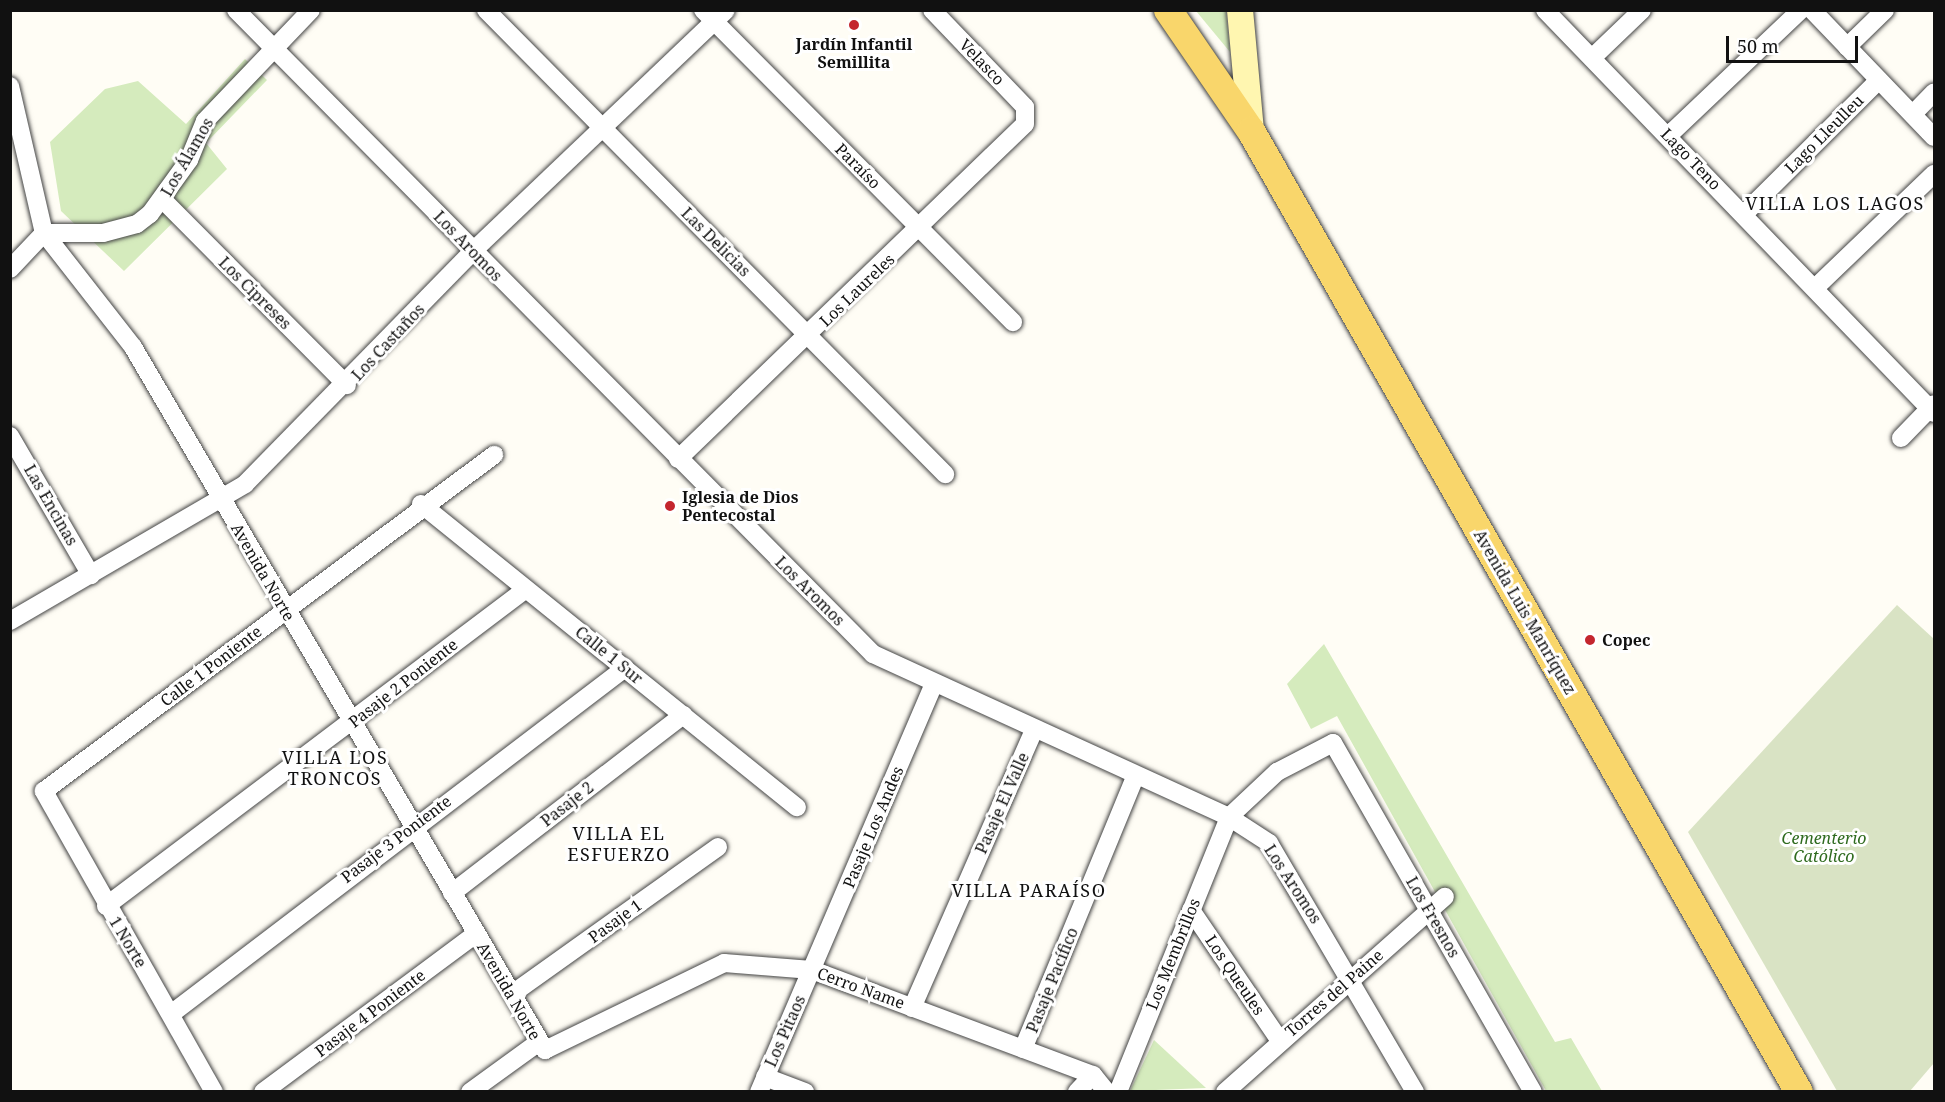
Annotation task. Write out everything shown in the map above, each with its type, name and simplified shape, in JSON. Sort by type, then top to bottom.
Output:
[{"type":"main road","name":"Avenida Luis Manríquez","points":[[1168,10],[1251,131],[1799,1092]]},
{"type":"main road","points":[[1240,10],[1251,131]]},
{"type":"street","name":"Los Aromos","points":[[236,10],[873,654],[1135,777],[1229,817],[1275,851],[1352,977],[1415,1092]]},
{"type":"street","name":"Los Álamos","points":[[44,233],[122,230],[137,224],[163,200],[205,121],[273,45],[311,10]]},
{"type":"street","name":"Las Delicias","points":[[486,10],[945,474]]},
{"type":"street","name":"Velasco","points":[[932,10],[1028,115]]},
{"type":"street","name":"Lago Teno","points":[[1545,10],[1933,409]]},
{"type":"street","points":[[1592,58],[1642,10]]},
{"type":"street","points":[[1668,136],[1801,10]]},
{"type":"street","points":[[1812,10],[1935,137]]},
{"type":"street","points":[[1847,47],[1885,10]]},
{"type":"street","name":"Los Castaños","points":[[10,621],[222,500],[347,385],[473,251],[604,129],[715,14]]},
{"type":"street","name":"Paraíso","points":[[715,14],[920,229],[1013,322]]},
{"type":"street","name":"Lago Lleulleu","points":[[1744,214],[1879,80]]},
{"type":"street","name":"Avenida Norte","points":[[10,86],[44,233],[133,347],[542,1046]]},
{"type":"street","points":[[1913,114],[1935,92]]},
{"type":"street","name":"Los Laureles","points":[[678,459],[920,229],[1022,128],[1028,115]]},
{"type":"street","points":[[1815,288],[1935,174]]},
{"type":"street","name":"Los Cipreses","points":[[163,200],[347,385]]},
{"type":"street","points":[[10,269],[44,233]]},
{"type":"street","points":[[1901,438],[1933,409]]},
{"type":"street","name":"Las Encinas","points":[[10,436],[91,575]]},
{"type":"street","name":"Calle 1 Poniente","points":[[44,792],[286,610],[421,504],[494,454]]},
{"type":"street","name":"Calle 1 Sur","points":[[421,504],[797,807]]},
{"type":"street","name":"Pasaje 2 Poniente","points":[[106,906],[352,723],[526,589]]},
{"type":"street","name":"Pasaje 3 Poniente","points":[[171,1014],[412,826],[625,668]]},
{"type":"street","name":"Pasaje Los Andes","points":[[812,970],[934,684]]},
{"type":"street","name":"Pasaje 2","points":[[452,893],[683,715]]},
{"type":"street","name":"Pasaje El Valle","points":[[912,1008],[1034,730]]},
{"type":"street","name":"Los Fresnos","points":[[1229,817],[1277,772],[1333,742],[1533,1092]]},
{"type":"street","name":"Pasaje Pacífico","points":[[1023,1050],[1135,777]]},
{"type":"street","name":"1 Norte","points":[[44,792],[106,906],[171,1014],[214,1092]]},
{"type":"street","name":"Los Membrillos","points":[[1118,1092],[1229,817]]},
{"type":"street","name":"Pasaje 1","points":[[512,994],[717,847]]},
{"type":"street","name":"Torres del Paine","points":[[1226,1092],[1280,1041],[1445,897]]},
{"type":"street","name":"Los Queules","points":[[1191,910],[1280,1041]]},
{"type":"street","name":"Pasaje 4 Poniente","points":[[264,1092],[476,934]]},
{"type":"street","name":"Cerro Name","points":[[470,1092],[542,1046],[715,965],[812,970],[1093,1076],[1107,1092]]},
{"type":"street","name":"Los Pitaos","points":[[762,1084],[812,970]]},
{"type":"street","points":[[1077,1092],[1093,1076]]},
{"type":"street","points":[[762,1084],[805,1092]]},
{"type":"green space","points":[[1196,11],[1226,11],[1230,52]]},
{"type":"green space","points":[[245,59],[267,80],[206,143],[227,169],[124,271],[61,211],[50,142],[105,89],[138,81],[186,124]]},
{"type":"green space","name":"Cementerio Católico","points":[[1897,605],[1934,639],[1934,1063],[1910,1091],[1837,1091],[1688,832]]},
{"type":"green space","points":[[1324,644],[1555,1042],[1571,1038],[1602,1091],[1546,1091],[1337,716],[1311,729],[1287,684]]},
{"type":"green space","points":[[1154,1040],[1206,1088],[1130,1091]]},
{"type":"place","name":"Jardín Infantil Semillita","points":[[854,25]]},
{"type":"place","name":"Iglesia de Dios Pentecostal","points":[[670,506]]},
{"type":"place","name":"Copec","points":[[1590,640]]},
{"type":"district","name":"VILLA LOS LAGOS","points":[[1835,203]]},
{"type":"district","name":"VILLA LOS TRONCOS","points":[[335,768]]},
{"type":"district","name":"VILLA EL ESFUERZO","points":[[619,844]]},
{"type":"district","name":"VILLA PARAÍSO","points":[[1029,890]]}]
